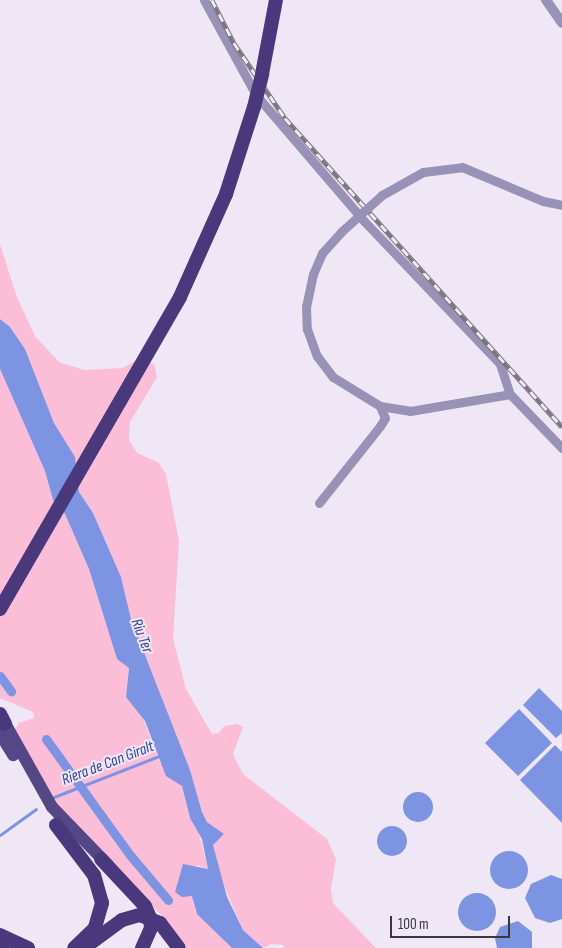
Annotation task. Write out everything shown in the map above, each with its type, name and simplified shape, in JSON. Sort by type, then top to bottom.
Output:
[{"type":"highway","points":[[0,609],[118,409],[200,257],[230,183],[254,107],[267,54],[276,0]]},
{"type":"highway","points":[[56,825],[94,875],[102,902],[95,928],[74,948]]},
{"type":"highway","points":[[101,859],[145,906],[150,918],[148,939],[142,948]]},
{"type":"highway","points":[[83,948],[130,916],[150,918],[160,923],[179,948]]},
{"type":"highway","points":[[0,935],[28,948]]},
{"type":"main road","points":[[1,722],[56,825],[150,918],[174,948]]},
{"type":"main road","points":[[1,722],[52,807],[101,859],[142,898],[184,948]]},
{"type":"street","points":[[204,0],[256,95],[364,221],[500,364],[510,394],[562,448]]},
{"type":"street","points":[[270,35],[281,0]]},
{"type":"street","points":[[546,0],[562,23]]},
{"type":"street","points":[[510,394],[410,411],[380,406],[333,377],[317,356],[307,329],[306,306],[313,274],[322,253],[342,231],[382,195],[423,172],[462,167],[543,201],[562,205]]},
{"type":"street","points":[[319,503],[380,426],[385,418],[380,406]]},
{"type":"shaded area","points":[[0,244],[17,297],[35,336],[59,362],[84,370],[123,368],[137,360],[154,364],[157,377],[130,422],[129,440],[137,453],[158,462],[166,474],[179,541],[173,638],[186,689],[212,734],[219,733],[224,726],[237,724],[243,727],[233,754],[243,774],[327,839],[336,859],[331,889],[333,903],[376,948],[283,948],[284,945],[272,944],[263,948],[243,930],[217,870],[213,845],[224,834],[207,822],[202,812],[190,770],[131,619],[121,577],[93,513],[79,492],[75,457],[54,423],[25,349],[10,327],[0,319]]},
{"type":"shaded area","points":[[0,369],[45,471],[53,500],[65,514],[89,569],[117,659],[129,667],[126,697],[139,708],[160,762],[182,786],[190,818],[197,825],[208,869],[196,865],[195,911],[232,948],[187,948],[162,916],[68,822],[14,731],[19,723],[34,718],[33,712],[0,698]]},
{"type":"water","points":[[0,319],[10,327],[25,349],[54,423],[75,457],[79,492],[93,513],[121,577],[131,619],[190,770],[202,812],[207,822],[224,834],[213,845],[227,897],[243,930],[263,948],[232,948],[197,914],[192,896],[182,897],[175,892],[183,864],[208,869],[202,839],[190,818],[182,786],[166,776],[145,721],[126,697],[129,668],[117,659],[89,569],[65,514],[53,500],[45,471],[0,369]]},
{"type":"water","points":[[539,688],[562,711],[562,733],[556,738],[523,705]]},
{"type":"water","points":[[519,709],[552,743],[518,776],[485,743]]},
{"type":"water","points":[[555,745],[562,752],[562,823],[520,780]]},
{"type":"water","points":[[418,792],[429,796],[433,807],[429,818],[418,822],[407,818],[403,807],[407,796]]},
{"type":"water","points":[[392,826],[403,830],[407,841],[403,852],[392,856],[381,852],[377,841],[381,830]]},
{"type":"water","points":[[509,851],[522,857],[528,870],[522,883],[509,889],[496,883],[490,870],[496,857]]},
{"type":"water","points":[[551,875],[562,879],[562,919],[550,923],[535,918],[525,898],[531,884]]},
{"type":"water","points":[[477,893],[491,898],[496,912],[491,926],[477,931],[463,926],[458,912],[463,898]]},
{"type":"water","points":[[518,921],[532,932],[532,948],[497,948],[495,938],[500,927]]},
{"type":"waterway","points":[[0,676],[11,691]]},
{"type":"waterway","points":[[46,739],[130,855],[168,900]]},
{"type":"waterway","name":"Riera de Can Giralt","points":[[54,797],[162,755]]},
{"type":"waterway","name":"Riera de Can Giralt","points":[[0,835],[36,809]]},
{"type":"railway","points":[[212,0],[234,43],[285,118],[562,427]]},
{"type":"water label","name":"Riu Ter","points":[[141,636]]}]
